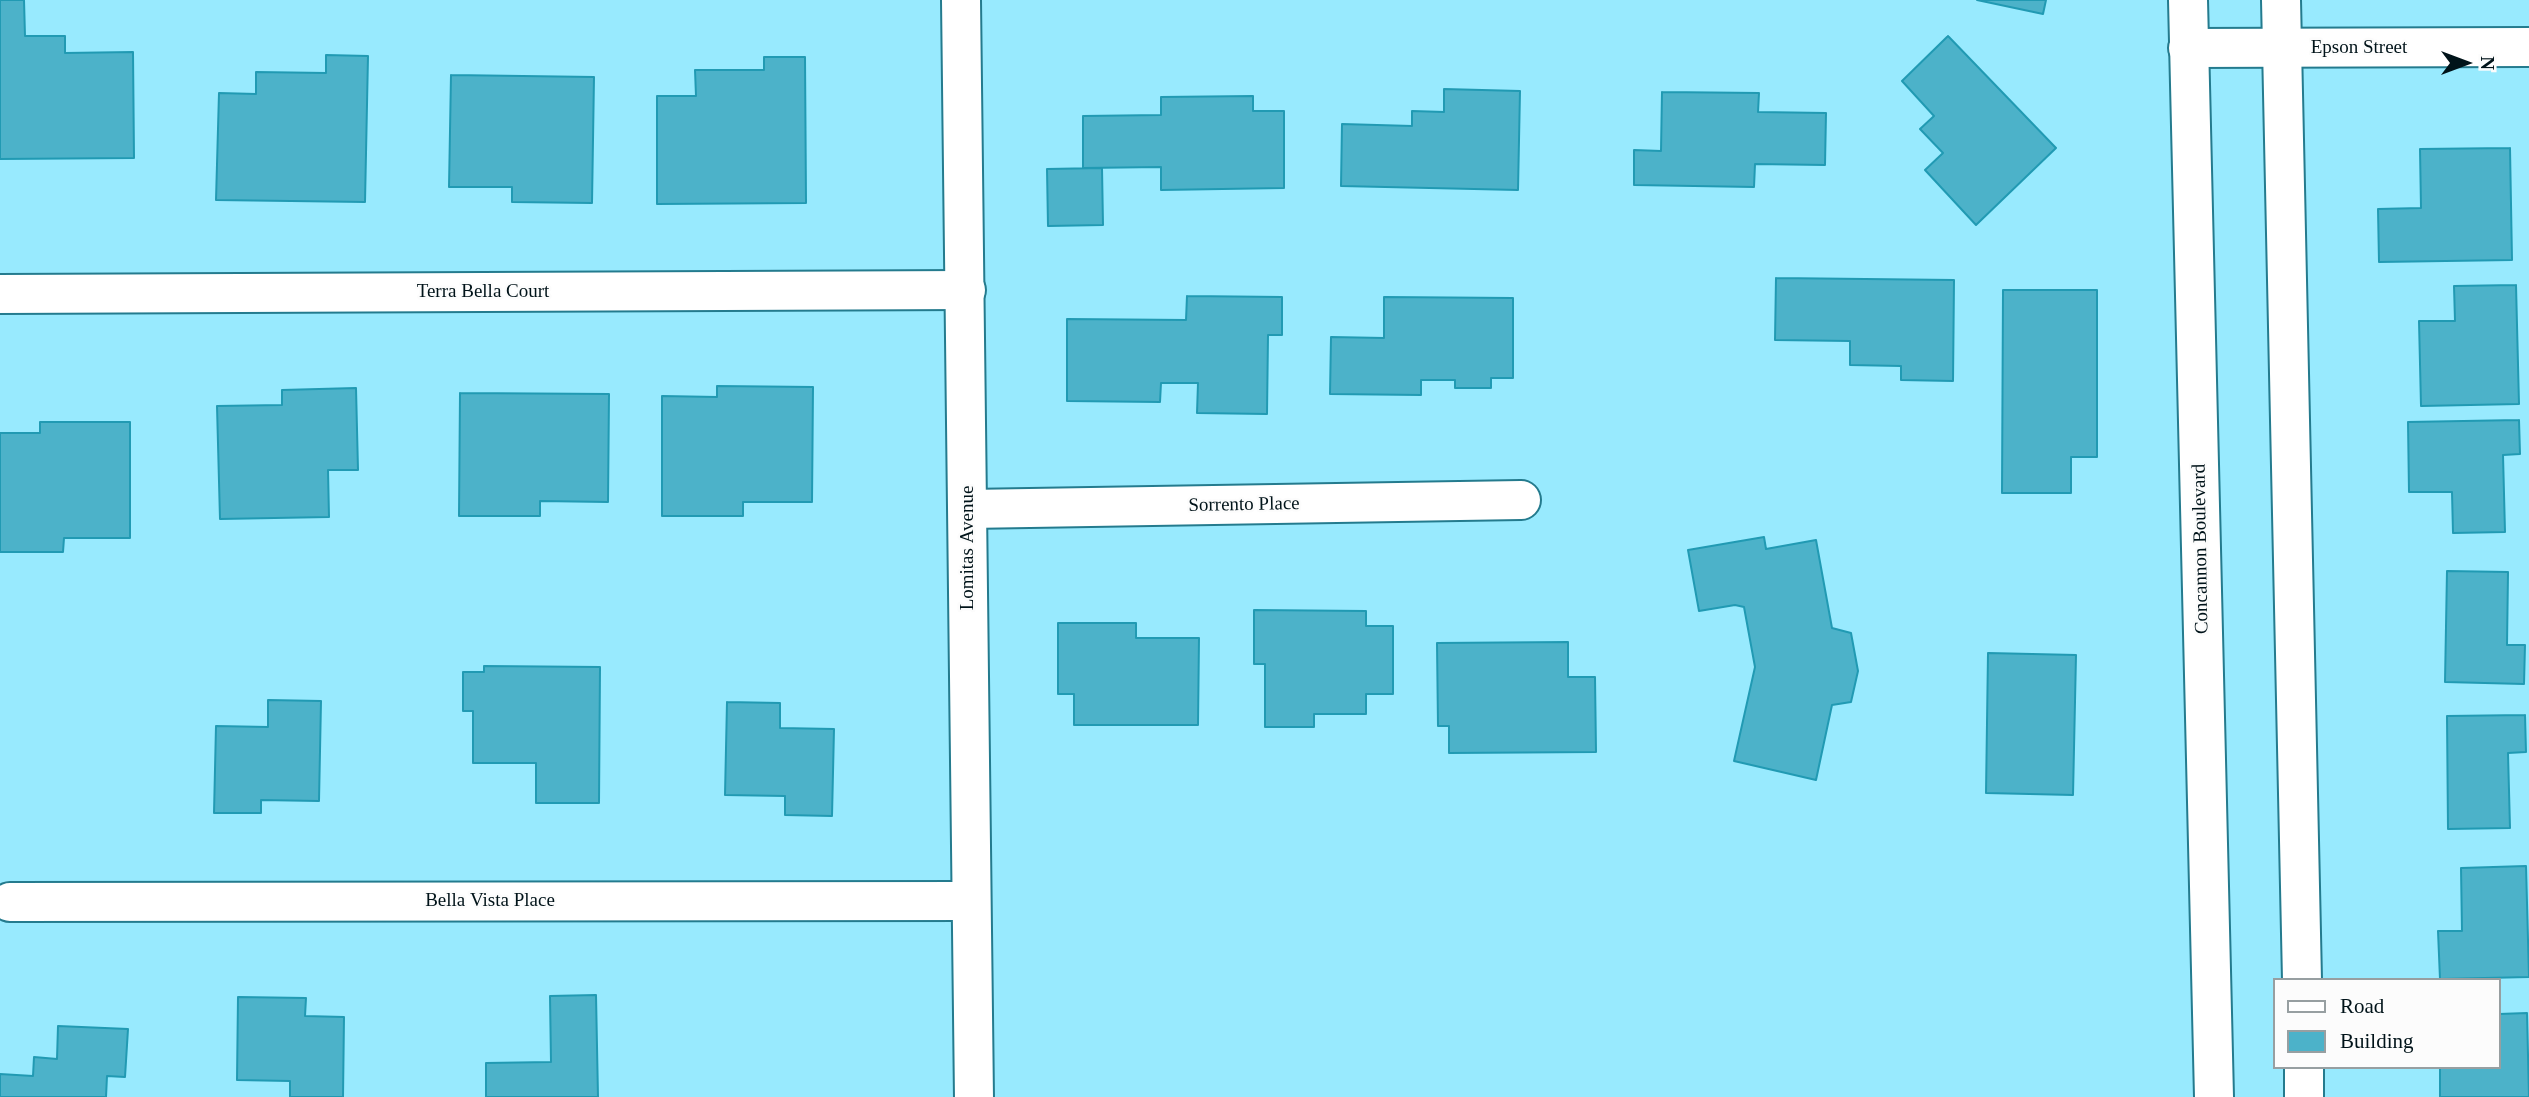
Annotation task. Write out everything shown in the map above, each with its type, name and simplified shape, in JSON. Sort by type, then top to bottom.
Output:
[{"type":"street","name":"Lomitas Avenue","points":[[961,0],[974,1097]]},
{"type":"street","name":"Concannon Boulevard","points":[[2188,0],[2214,1097]]},
{"type":"street","points":[[2281,0],[2302,978]]},
{"type":"street","name":"Epson Street","points":[[2188,48],[2529,47]]},
{"type":"street","name":"Terra Bella Court","points":[[0,295],[966,290]]},
{"type":"street","name":"Sorrento Place","points":[[968,509],[1521,500]]},
{"type":"street","name":"Bella Vista Place","points":[[10,902],[971,901]]},
{"type":"street","points":[[2304,1069],[2304,1097]]},
{"type":"building","points":[[0,0],[24,0],[25,36],[65,36],[65,53],[133,52],[134,158],[0,159]]},
{"type":"building","points":[[1977,0],[2046,0],[2043,14]]},
{"type":"building","points":[[1948,36],[2056,148],[1976,225],[1925,170],[1943,153],[1920,129],[1934,116],[1902,81]]},
{"type":"building","points":[[326,55],[368,56],[365,202],[216,200],[219,93],[256,94],[256,72],[326,73]]},
{"type":"building","points":[[764,57],[805,57],[806,203],[657,204],[657,96],[696,96],[695,70],[764,70]]},
{"type":"building","points":[[451,75],[594,77],[592,203],[512,202],[512,187],[449,187]]},
{"type":"building","points":[[1444,89],[1520,91],[1518,190],[1341,186],[1342,124],[1412,126],[1412,111],[1444,112]]},
{"type":"building","points":[[1662,92],[1759,93],[1758,112],[1826,113],[1825,165],[1755,164],[1754,187],[1634,185],[1634,150],[1661,151]]},
{"type":"building","points":[[1253,96],[1253,111],[1284,111],[1284,188],[1161,190],[1161,167],[1083,168],[1083,116],[1161,115],[1161,97]]},
{"type":"building","points":[[2510,148],[2512,260],[2379,262],[2378,209],[2421,208],[2420,149]]},
{"type":"building","points":[[1102,168],[1103,225],[1048,226],[1047,169]]},
{"type":"building","points":[[1776,278],[1954,280],[1953,381],[1901,380],[1901,366],[1850,365],[1850,341],[1775,340]]},
{"type":"building","points":[[2516,285],[2519,404],[2421,406],[2419,321],[2455,321],[2454,286]]},
{"type":"building","points":[[2003,290],[2097,290],[2097,457],[2071,457],[2071,493],[2002,493]]},
{"type":"building","points":[[1187,296],[1282,297],[1282,335],[1268,335],[1267,414],[1197,413],[1198,383],[1161,383],[1160,402],[1067,401],[1067,319],[1186,320]]},
{"type":"building","points":[[1384,297],[1513,298],[1513,378],[1491,378],[1491,388],[1455,388],[1455,380],[1421,380],[1421,395],[1330,394],[1331,337],[1384,338]]},
{"type":"building","points":[[717,386],[813,387],[812,502],[743,502],[743,516],[662,516],[662,396],[717,397]]},
{"type":"building","points":[[356,388],[358,470],[328,470],[329,517],[220,519],[217,406],[282,405],[282,390]]},
{"type":"building","points":[[460,393],[609,394],[608,502],[540,501],[540,516],[459,516]]},
{"type":"building","points":[[2519,420],[2520,454],[2503,455],[2505,532],[2453,533],[2452,492],[2409,492],[2408,422]]},
{"type":"building","points":[[40,422],[130,422],[130,538],[64,538],[63,552],[0,552],[0,433],[40,433]]},
{"type":"building","points":[[1764,537],[1766,549],[1816,540],[1832,628],[1851,633],[1858,671],[1851,702],[1832,705],[1816,780],[1734,761],[1755,667],[1744,607],[1735,605],[1699,611],[1688,550]]},
{"type":"building","points":[[2447,571],[2508,572],[2507,645],[2525,645],[2524,684],[2445,682]]},
{"type":"building","points":[[1254,610],[1366,611],[1366,626],[1393,626],[1393,694],[1366,694],[1366,714],[1314,714],[1314,727],[1265,727],[1265,664],[1254,664]]},
{"type":"building","points":[[1058,623],[1136,623],[1136,638],[1199,638],[1198,725],[1074,725],[1074,694],[1058,694]]},
{"type":"building","points":[[1568,642],[1568,677],[1595,677],[1596,752],[1449,753],[1449,726],[1438,726],[1437,643]]},
{"type":"building","points":[[1988,653],[2076,655],[2073,795],[1986,793]]},
{"type":"building","points":[[484,666],[600,667],[599,803],[536,803],[536,763],[473,763],[473,711],[463,711],[463,672],[484,672]]},
{"type":"building","points":[[268,700],[321,701],[319,801],[261,800],[261,813],[214,813],[216,726],[268,727]]},
{"type":"building","points":[[727,702],[780,703],[780,728],[834,729],[832,816],[785,815],[785,796],[725,795]]},
{"type":"building","points":[[2525,715],[2526,752],[2508,753],[2510,828],[2448,829],[2447,716]]},
{"type":"building","points":[[2526,866],[2529,977],[2440,978],[2438,931],[2462,931],[2461,868]]},
{"type":"building","points":[[596,995],[598,1097],[486,1097],[486,1063],[551,1062],[550,996]]},
{"type":"building","points":[[238,997],[306,998],[305,1016],[344,1017],[343,1097],[290,1097],[290,1081],[237,1080]]},
{"type":"building","points":[[2527,1013],[2529,1097],[2440,1097],[2440,1069],[2501,1069],[2501,1014]]},
{"type":"building","points":[[58,1026],[128,1029],[125,1077],[107,1076],[106,1097],[0,1097],[0,1074],[33,1076],[34,1057],[57,1059]]}]
